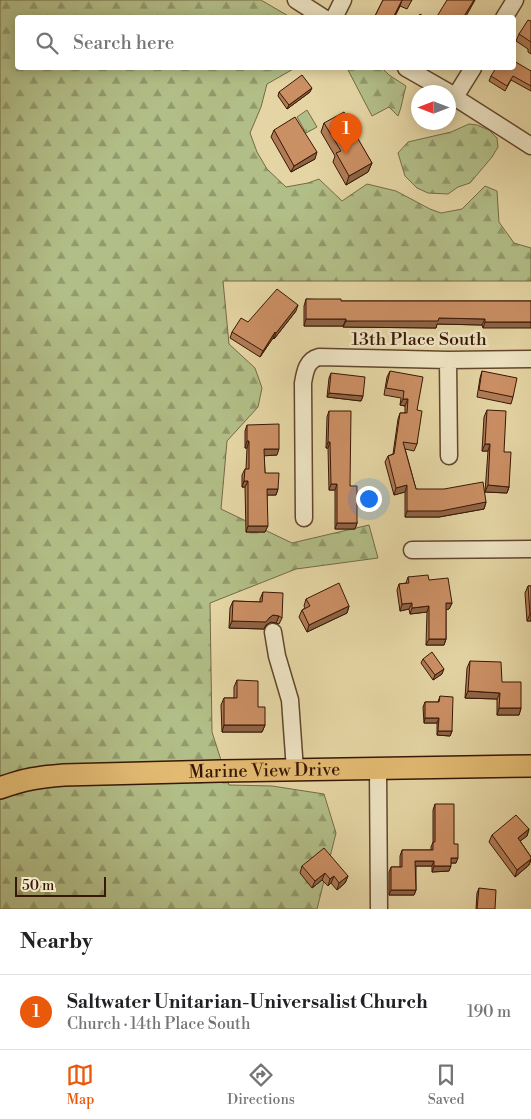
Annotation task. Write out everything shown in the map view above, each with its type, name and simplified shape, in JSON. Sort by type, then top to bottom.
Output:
[{"type":"main road","name":"Marine View Drive","points":[[0,788],[25,780],[48,776],[531,766]]},
{"type":"street","points":[[296,0],[319,15]]},
{"type":"street","points":[[336,15],[343,0]]},
{"type":"street","points":[[506,15],[515,0]]},
{"type":"street","points":[[409,70],[435,85]]},
{"type":"street","points":[[456,87],[471,70]]},
{"type":"street","points":[[456,98],[531,146]]},
{"type":"street","name":"13th Place South","points":[[304,518],[303,382],[305,371],[312,360],[319,357],[448,360],[531,359]]},
{"type":"street","points":[[448,360],[449,456]]},
{"type":"street","points":[[412,550],[531,548]]},
{"type":"street","points":[[273,632],[277,656],[290,700],[295,770]]},
{"type":"street","points":[[378,768],[380,909]]},
{"type":"green space","points":[[0,0],[261,0],[287,15],[15,15],[15,70],[292,70],[267,84],[261,107],[250,133],[257,152],[267,169],[286,187],[319,179],[342,201],[367,184],[396,191],[441,213],[462,209],[485,186],[497,191],[499,222],[514,243],[531,248],[531,281],[223,281],[229,344],[255,368],[262,388],[258,407],[227,441],[221,509],[292,543],[369,525],[378,558],[296,569],[210,603],[212,732],[229,785],[272,786],[324,794],[336,833],[317,909],[0,909]]},
{"type":"green space","points":[[348,70],[384,70],[406,86],[398,116],[389,107],[372,116]]},
{"type":"green space","points":[[307,110],[317,127],[306,133],[297,117]]},
{"type":"green space","points":[[469,124],[477,125],[489,130],[497,138],[498,147],[470,183],[458,187],[448,194],[428,193],[417,188],[405,176],[398,153],[408,142],[456,130]]},
{"type":"building","points":[[383,0],[402,0],[394,15],[376,15]]},
{"type":"building","points":[[447,0],[474,0],[465,15],[438,15]]},
{"type":"building","points":[[528,20],[531,21],[531,42],[519,34]]},
{"type":"building","points":[[516,62],[531,71],[531,86],[513,76],[507,86],[491,76],[495,70],[516,70]]},
{"type":"building","points":[[302,75],[312,88],[289,105],[279,92]]},
{"type":"building","points":[[344,112],[372,163],[349,176],[336,153],[341,151],[324,123]]},
{"type":"building","points":[[295,117],[317,152],[294,166],[274,130]]},
{"type":"building","points":[[277,289],[298,305],[275,332],[263,351],[232,332],[241,318],[248,322]]},
{"type":"building","points":[[306,299],[341,299],[341,301],[531,301],[531,322],[485,322],[485,319],[439,318],[438,321],[306,319]]},
{"type":"building","points":[[390,371],[423,377],[417,410],[422,411],[417,444],[403,442],[416,489],[444,489],[483,482],[486,502],[441,511],[407,511],[407,485],[396,488],[388,456],[394,454],[400,413],[407,413],[408,399],[403,399],[404,391],[386,388]]},
{"type":"building","points":[[482,371],[517,378],[513,397],[479,390]]},
{"type":"building","points":[[331,373],[365,377],[363,396],[329,393]]},
{"type":"building","points":[[487,410],[506,411],[504,452],[511,452],[509,487],[488,485],[490,444],[485,444]]},
{"type":"building","points":[[329,411],[351,411],[350,486],[357,486],[357,523],[337,523],[337,484],[331,484],[330,442],[328,442]]},
{"type":"building","points":[[279,424],[279,449],[264,449],[265,473],[279,473],[278,489],[267,489],[268,526],[248,526],[248,481],[244,481],[245,469],[249,469],[247,425]]},
{"type":"building","points":[[428,575],[429,580],[448,578],[452,603],[446,603],[446,639],[429,639],[429,606],[412,608],[412,603],[402,604],[399,584],[409,583],[408,577]]},
{"type":"building","points":[[339,583],[349,606],[309,625],[302,610],[310,606],[306,599]]},
{"type":"building","points":[[528,586],[531,586],[531,614],[530,614]]},
{"type":"building","points":[[263,592],[283,593],[282,618],[273,615],[266,622],[232,621],[233,601],[262,602]]},
{"type":"building","points":[[432,652],[444,669],[435,675],[423,659]]},
{"type":"building","points":[[470,661],[501,662],[502,682],[521,682],[521,708],[499,708],[500,693],[468,691]]},
{"type":"building","points":[[237,680],[258,681],[258,707],[265,707],[265,725],[224,725],[224,698],[237,698]]},
{"type":"building","points":[[440,696],[453,697],[452,731],[438,731],[439,718],[425,718],[425,702],[439,702]]},
{"type":"building","points":[[435,804],[454,804],[454,844],[458,844],[458,858],[451,858],[451,866],[434,866],[434,861],[415,861],[416,890],[391,890],[391,867],[402,867],[402,850],[433,850],[433,842],[435,842]]},
{"type":"building","points":[[516,815],[529,829],[518,838],[531,857],[517,870],[492,835]]},
{"type":"building","points":[[324,848],[348,876],[339,883],[334,876],[330,879],[325,873],[315,881],[302,866]]},
{"type":"building","points":[[479,888],[496,890],[495,909],[477,909]]},
{"type":"place","name":"Saltwater Unitarian-Universalist Church","points":[[346,154]]}]
